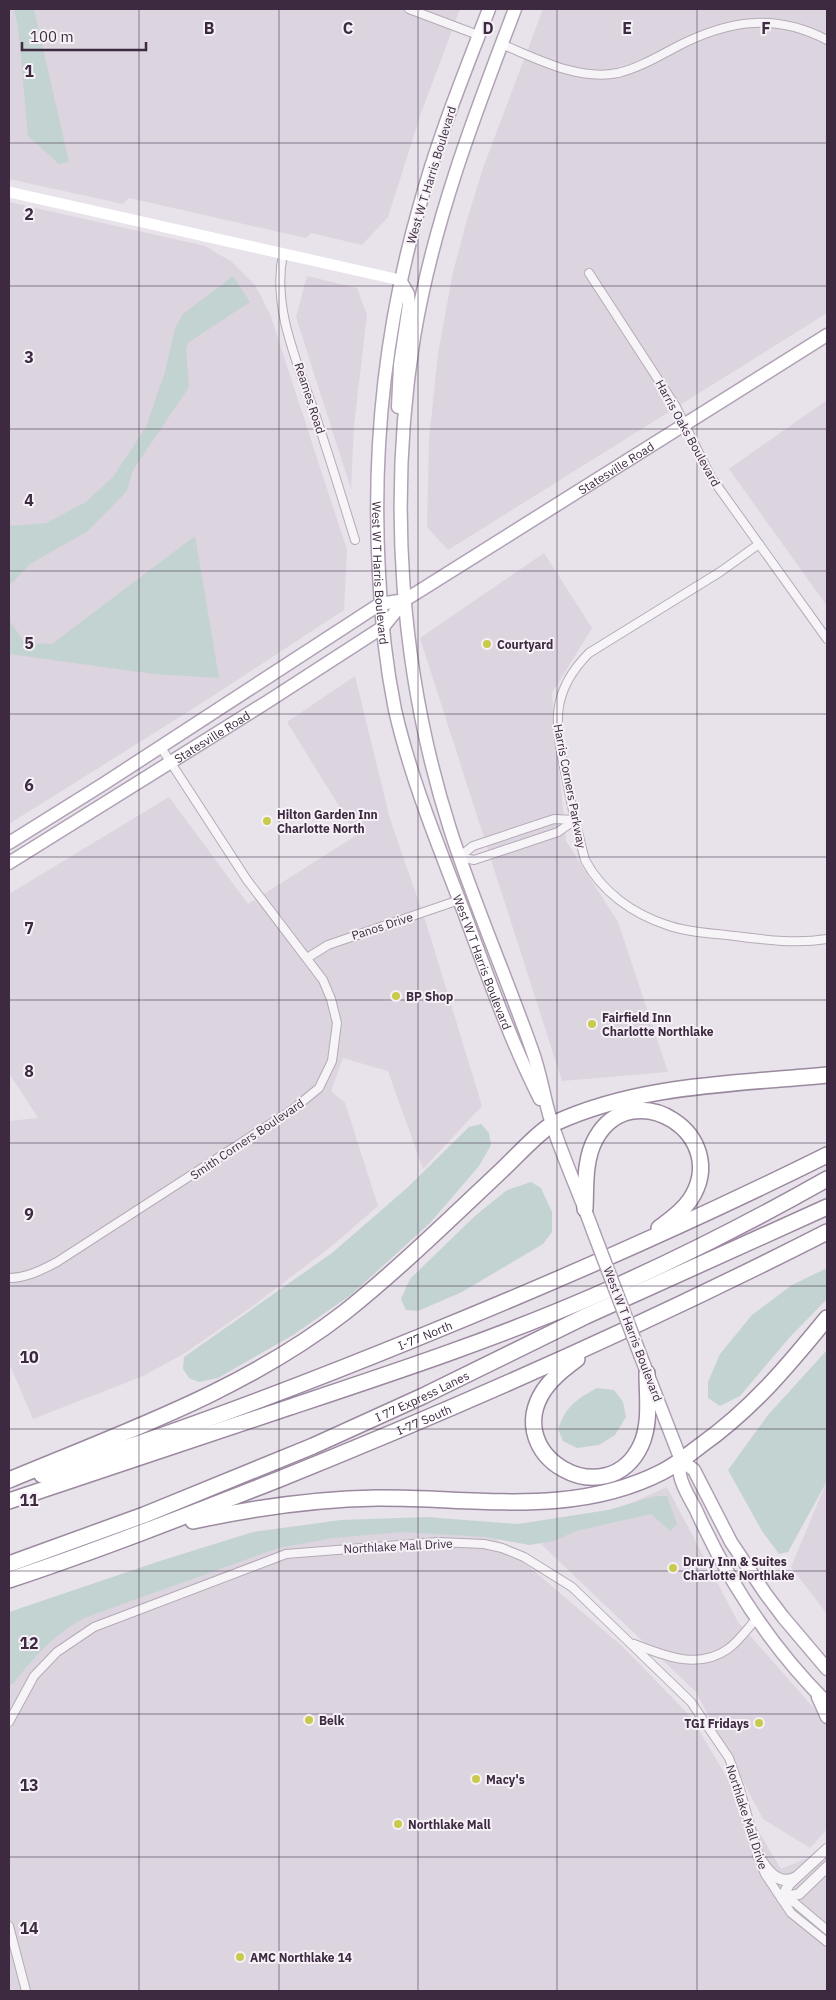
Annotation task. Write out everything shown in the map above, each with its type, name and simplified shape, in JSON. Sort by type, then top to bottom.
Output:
[{"type":"highway","points":[[9,1480],[192,1403],[280,1357],[365,1296],[552,1124],[613,1102],[651,1092],[827,1076]]},
{"type":"highway","points":[[585,1209],[588,1160],[593,1144],[602,1130],[615,1119],[637,1111],[660,1113],[673,1119],[685,1128],[696,1145],[700,1165],[699,1179],[694,1194],[683,1208],[638,1244]]},
{"type":"highway","name":"I-77 North","points":[[9,1485],[116,1451],[320,1377],[470,1317],[638,1244],[827,1155]]},
{"type":"highway","points":[[9,1500],[384,1375],[509,1330],[593,1296],[676,1258],[756,1219],[827,1179]]},
{"type":"highway","name":"I 77 Express Lanes","points":[[9,1564],[144,1515],[313,1446],[423,1396],[586,1316],[827,1207]]},
{"type":"highway","name":"I-77 South","points":[[9,1580],[150,1530],[433,1416],[599,1342],[827,1232]]},
{"type":"highway","points":[[150,1530],[248,1510],[345,1499],[399,1498],[520,1503],[574,1499],[607,1493],[662,1472],[732,1422],[758,1398],[827,1318]]},
{"type":"highway","points":[[599,1342],[556,1376],[544,1389],[537,1405],[534,1420],[539,1444],[546,1456],[563,1470],[585,1477],[603,1476],[618,1470],[632,1458],[641,1444],[646,1427],[647,1373]]},
{"type":"main road","name":"West W T Harris Boulevard","points":[[489,9],[427,177],[400,280],[388,350],[379,431],[376,495],[380,604],[395,707],[424,808],[519,1058],[552,1124],[585,1209],[681,1460],[680,1476],[702,1524],[732,1579],[757,1618],[785,1656],[827,1703]]},
{"type":"main road","name":"West W T Harris Boulevard","points":[[515,9],[455,170],[426,277],[410,369],[402,464],[402,527],[405,600],[410,650],[420,711],[440,795],[459,857],[533,1053],[552,1124]]},
{"type":"main road","points":[[9,192],[400,280],[408,294],[409,305],[403,336],[398,390],[402,464]]},
{"type":"main road","name":"Statesville Road","points":[[9,863],[383,626],[405,600],[827,335]]},
{"type":"main road","name":"Statesville Road","points":[[9,843],[77,801],[380,604],[405,600]]},
{"type":"main road","points":[[69,826],[89,802],[105,791],[104,783]]},
{"type":"main road","points":[[53,836],[51,826],[69,813],[77,801]]},
{"type":"main road","name":"West W T Harris Boulevard","points":[[681,1460],[694,1470],[731,1542],[765,1593],[783,1618],[827,1669]]},
{"type":"main road","points":[[815,1690],[827,1717]]},
{"type":"street","points":[[410,9],[478,36]]},
{"type":"street","points":[[501,44],[560,67],[582,73],[601,74],[618,73],[633,68],[698,36],[730,25],[771,22],[812,32],[827,40]]},
{"type":"street","name":"Reames Road","points":[[283,254],[280,283],[286,322],[355,540]]},
{"type":"street","name":"Harris Oaks Boulevard","points":[[590,273],[676,407],[711,477],[827,638]]},
{"type":"street","name":"Harris Corners Parkway","points":[[759,544],[720,572],[589,653],[569,677],[559,703],[556,718],[560,748],[585,860],[592,874],[616,898],[648,917],[685,930],[779,942],[827,939]]},
{"type":"street","name":"Smith Corners Boulevard","points":[[9,1278],[18,1278],[38,1272],[62,1259],[292,1110],[319,1088],[332,1061],[337,1023],[332,999],[323,980],[243,874],[160,746]]},
{"type":"street","points":[[459,857],[470,847],[554,819],[575,820]]},
{"type":"street","points":[[459,857],[474,860],[558,832],[575,820]]},
{"type":"street","name":"Panos Drive","points":[[307,958],[328,945],[459,900]]},
{"type":"street","name":"Northlake Mall Drive","points":[[9,1722],[34,1676],[66,1645],[94,1627],[286,1554],[438,1542],[484,1544],[502,1548],[524,1557],[572,1587],[691,1702],[728,1758],[740,1789],[765,1874],[793,1915],[827,1942]]},
{"type":"street","points":[[630,1643],[672,1658],[686,1660],[702,1659],[727,1649],[757,1618]]},
{"type":"street","points":[[782,1898],[790,1884],[827,1848]]},
{"type":"street","points":[[758,1855],[769,1872],[778,1878],[787,1880],[801,1874]]},
{"type":"street","points":[[782,1898],[799,1894],[827,1867]]},
{"type":"street","name":"Northlake Mall Drive","points":[[782,1898],[795,1903],[827,1930]]},
{"type":"street","points":[[9,1926],[26,1991]]},
{"type":"shaded area","points":[[9,9],[460,9],[421,113],[388,217],[362,245],[311,233],[306,238],[129,198],[123,204],[9,179]]},
{"type":"shaded area","points":[[14,9],[34,9],[69,162],[59,164],[28,136],[18,26]]},
{"type":"shaded area","points":[[543,9],[827,9],[827,313],[448,550],[427,527],[429,440],[438,354],[453,272],[467,220],[483,168]]},
{"type":"shaded area","points":[[9,202],[205,246],[232,262],[255,285],[270,314],[347,550],[344,610],[202,703],[9,824]]},
{"type":"shaded area","points":[[233,276],[250,302],[189,342],[186,348],[189,387],[133,470],[127,491],[88,531],[30,564],[9,586],[9,526],[46,523],[86,502],[113,477],[146,427],[165,372],[175,328],[183,314]]},
{"type":"shaded area","points":[[307,276],[357,288],[367,315],[354,425],[351,489],[296,317]]},
{"type":"shaded area","points":[[827,400],[827,606],[729,469]]},
{"type":"shaded area","points":[[195,536],[219,678],[154,674],[9,654],[9,620],[25,643],[52,644]]},
{"type":"shaded area","points":[[544,553],[592,628],[552,693],[566,841],[618,922],[668,1072],[562,1081],[420,638]]},
{"type":"shaded area","points":[[355,676],[390,819],[427,926],[482,1106],[423,1169],[388,1071],[343,1058],[331,1091],[345,1103],[378,1206],[333,1245],[250,1308],[185,1353],[143,1376],[33,1419],[9,1363],[9,1121],[38,1118],[9,1073],[9,894],[169,797],[248,904],[357,835],[287,722]]},
{"type":"shaded area","points":[[481,1124],[489,1133],[491,1145],[479,1166],[430,1223],[352,1294],[293,1335],[218,1378],[199,1382],[189,1378],[183,1369],[184,1357],[332,1253],[407,1188],[469,1127]]},
{"type":"shaded area","points":[[531,1182],[541,1188],[552,1212],[552,1232],[543,1244],[462,1292],[418,1311],[406,1310],[401,1299],[410,1279],[475,1216],[507,1190]]},
{"type":"shaded area","points":[[827,1268],[827,1299],[789,1338],[740,1396],[720,1406],[708,1398],[708,1382],[720,1354],[752,1315],[792,1285]]},
{"type":"shaded area","points":[[827,1350],[827,1481],[788,1552],[779,1554],[762,1531],[728,1470],[768,1415]]},
{"type":"shaded area","points":[[597,1388],[614,1390],[623,1402],[626,1417],[615,1435],[599,1445],[577,1448],[563,1441],[558,1429],[565,1414],[573,1404]]},
{"type":"shaded area","points":[[827,1481],[827,1614],[791,1567]]},
{"type":"shaded area","points":[[667,1487],[738,1622],[827,1723],[827,1829],[810,1848],[763,1819],[696,1692],[541,1544]]},
{"type":"shaded area","points":[[656,1496],[667,1496],[677,1524],[670,1531],[651,1514],[576,1531],[554,1541],[529,1545],[486,1537],[401,1532],[333,1538],[278,1548],[84,1618],[53,1640],[37,1655],[13,1684],[9,1685],[9,1612],[253,1532],[341,1520],[427,1517],[518,1524],[608,1510]]},
{"type":"shaded area","points":[[479,1524],[622,1646],[691,1717],[781,1869],[827,1850],[827,1991],[10,1991],[9,1674],[21,1633],[284,1539]]},
{"type":"place","name":"Courtyard","points":[[487,644]]},
{"type":"place","name":"Hilton Garden Inn Charlotte North","points":[[267,821]]},
{"type":"place","name":"BP Shop","points":[[396,996]]},
{"type":"place","name":"Fairfield Inn Charlotte Northlake","points":[[592,1024]]},
{"type":"place","name":"Drury Inn & Suites Charlotte Northlake","points":[[673,1568]]},
{"type":"place","name":"Belk","points":[[309,1720]]},
{"type":"place","name":"TGI Fridays","points":[[759,1723]]},
{"type":"place","name":"Macy's","points":[[476,1779]]},
{"type":"place","name":"Northlake Mall","points":[[398,1824]]},
{"type":"place","name":"AMC Northlake 14","points":[[240,1957]]}]
